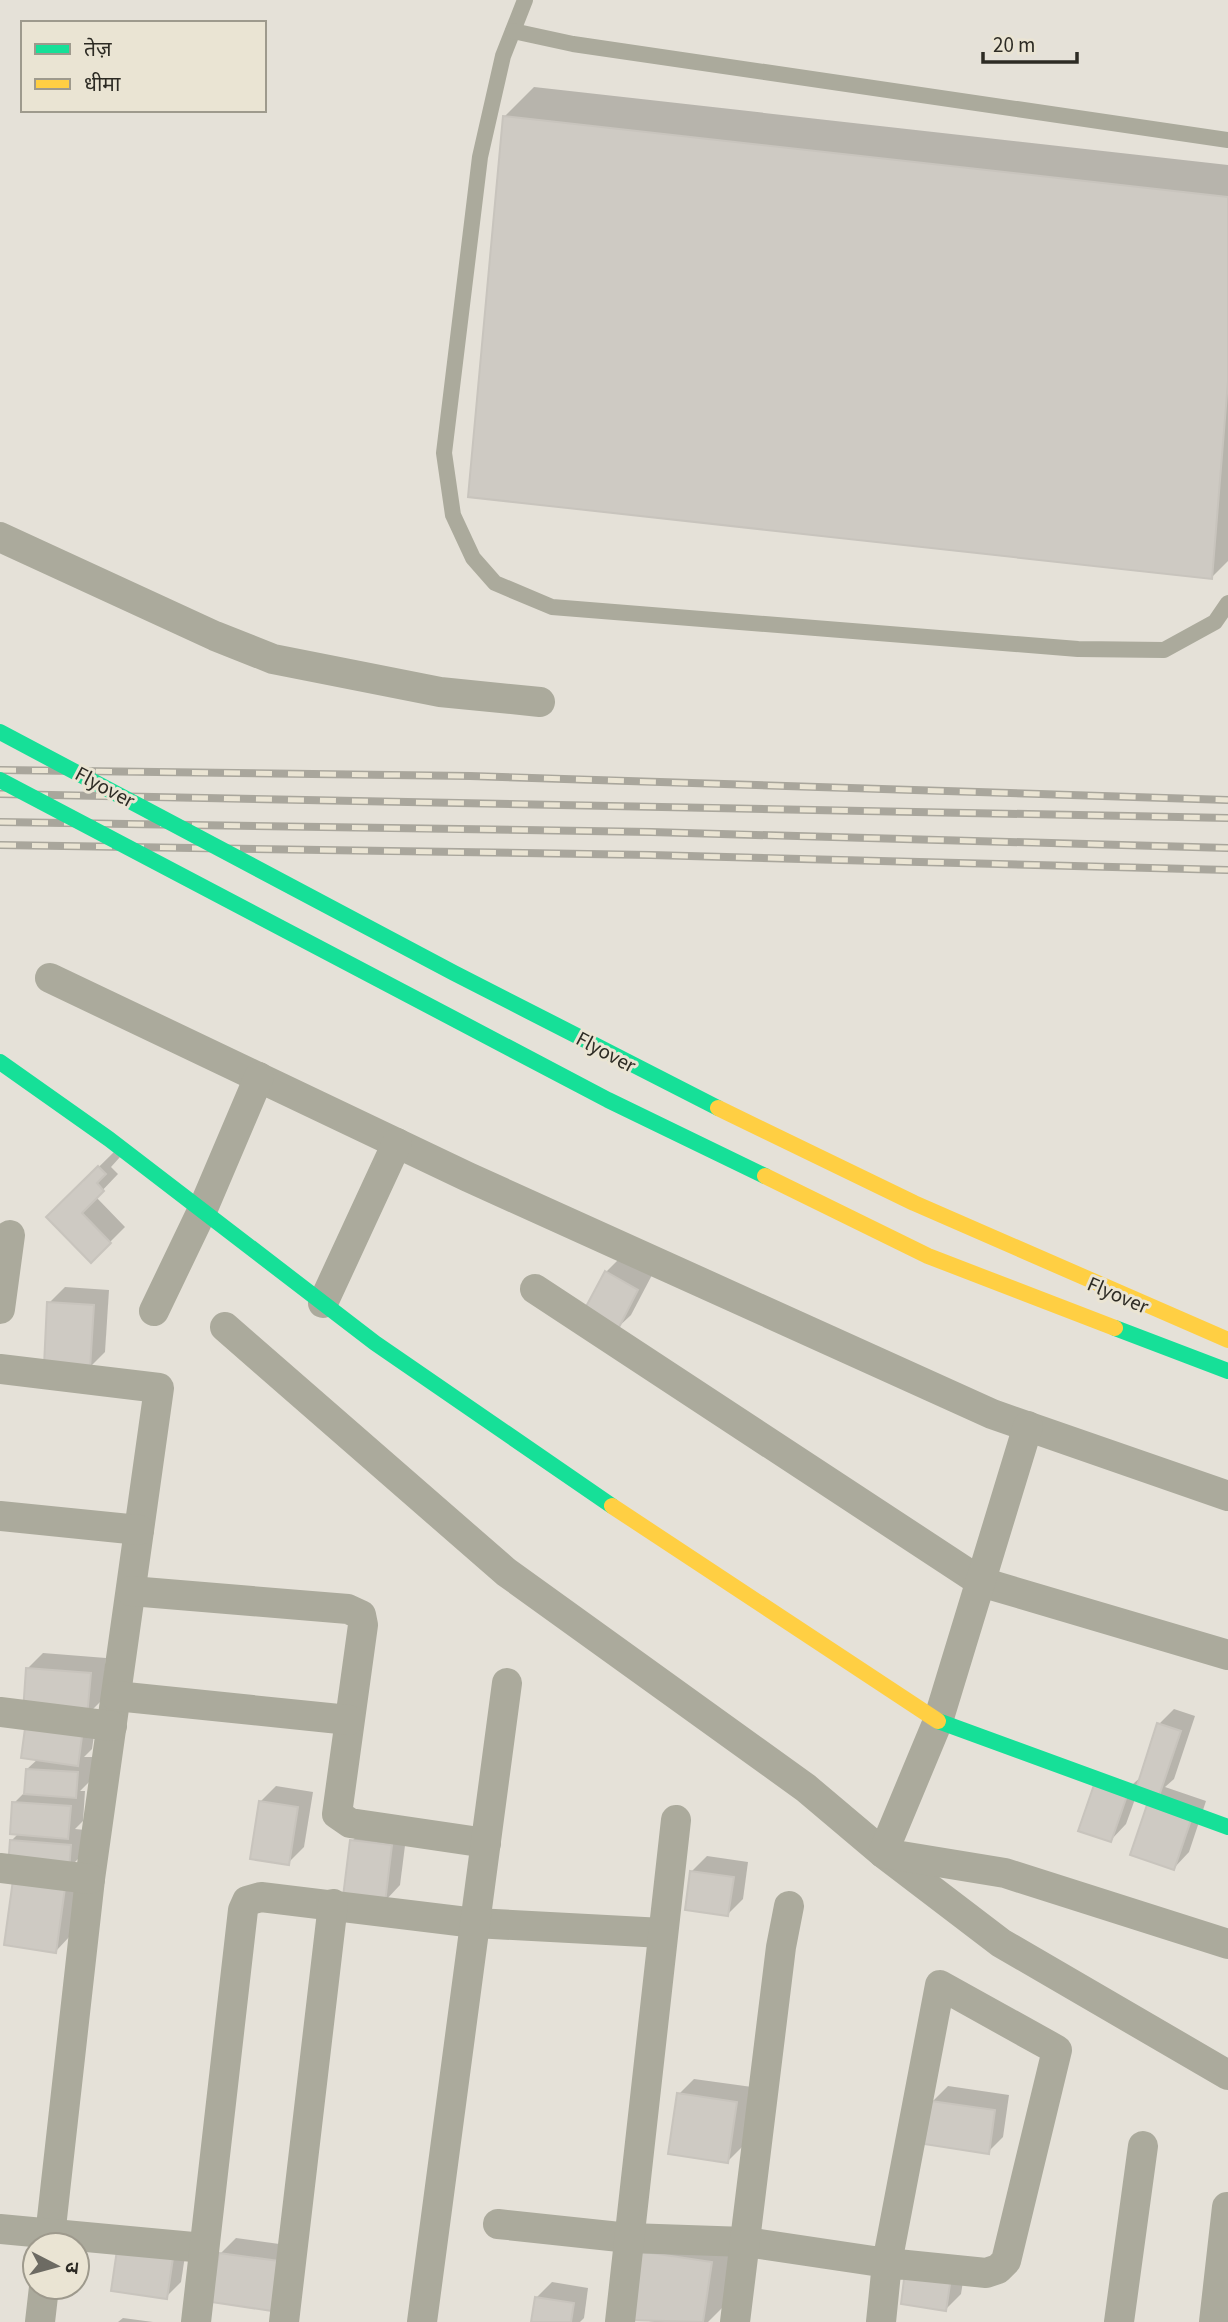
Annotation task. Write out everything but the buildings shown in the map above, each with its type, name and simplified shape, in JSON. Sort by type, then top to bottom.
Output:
[{"type":"main road","name":"Flyover","points":[[0,732],[663,1083],[1101,1289],[1228,1340]]},
{"type":"main road","name":"Flyover","points":[[0,780],[608,1100],[928,1256],[1228,1371]]},
{"type":"main road","points":[[0,1062],[109,1139],[375,1343],[605,1501],[938,1721],[1228,1828]]},
{"type":"street","points":[[0,537],[215,636],[273,659],[440,692],[540,702]]},
{"type":"street","points":[[50,978],[397,1143],[992,1413],[1228,1496]]},
{"type":"street","points":[[154,1311],[202,1211],[259,1077]]},
{"type":"street","points":[[323,1303],[397,1143]]},
{"type":"street","points":[[0,1309],[10,1235]]},
{"type":"street","points":[[536,1289],[981,1582],[1228,1655]]},
{"type":"street","points":[[225,1327],[506,1572],[806,1788],[883,1853],[1001,1943],[1228,2075]]},
{"type":"street","points":[[0,1369],[159,1388],[90,1879],[50,2231]]},
{"type":"street","points":[[883,1853],[938,1721],[1028,1426]]},
{"type":"street","points":[[0,1516],[139,1530]]},
{"type":"street","points":[[131,1591],[354,1610],[361,1615],[363,1625],[336,1806],[341,1820],[486,1843]]},
{"type":"street","points":[[422,2322],[507,1683]]},
{"type":"street","points":[[116,1696],[349,1720]]},
{"type":"street","points":[[0,1712],[112,1726]]},
{"type":"street","points":[[620,2322],[676,1820]]},
{"type":"street","points":[[883,1853],[1005,1873],[1228,1944]]},
{"type":"street","points":[[0,1868],[90,1879]]},
{"type":"street","points":[[196,2322],[243,1909],[247,1901],[261,1897],[475,1923],[663,1933]]},
{"type":"street","points":[[284,2322],[333,1904]]},
{"type":"street","points":[[734,2322],[747,2242],[780,1947],[789,1906]]},
{"type":"street","points":[[498,2224],[629,2238],[747,2242],[887,2263],[986,2273],[998,2269],[1006,2261],[1057,2050],[940,1985],[887,2263],[881,2322]]},
{"type":"street","points":[[1119,2322],[1143,2146]]},
{"type":"street","points":[[1214,2322],[1227,2207]]},
{"type":"street","points":[[0,2229],[21,2234]]},
{"type":"street","points":[[91,2242],[204,2248]]},
{"type":"street","points":[[40,2322],[42,2301]]},
{"type":"lane","points":[[525,0],[503,56],[480,157],[444,453],[453,515],[473,558],[495,583],[552,607],[1078,649],[1164,650],[1215,622],[1228,603]]},
{"type":"lane","points":[[513,31],[587,46],[1228,140]]},
{"type":"railway","points":[[0,770],[470,776],[1228,800]]},
{"type":"railway","points":[[0,794],[1228,818]]},
{"type":"railway","points":[[0,822],[651,832],[1228,848]]},
{"type":"railway","points":[[0,845],[651,855],[1228,870]]},
{"type":"traffic: fast","points":[[0,732],[454,973],[718,1108]]},
{"type":"traffic: fast","points":[[0,780],[608,1100],[765,1176]]},
{"type":"traffic: fast","points":[[0,1062],[109,1139],[375,1343],[612,1506]]},
{"type":"traffic: fast","points":[[1115,1328],[1228,1371]]},
{"type":"traffic: fast","points":[[938,1721],[1228,1827]]},
{"type":"traffic: slow","points":[[718,1108],[914,1203],[1228,1340]]},
{"type":"traffic: slow","points":[[765,1176],[928,1256],[1115,1328]]},
{"type":"traffic: slow","points":[[612,1506],[938,1721]]}]
